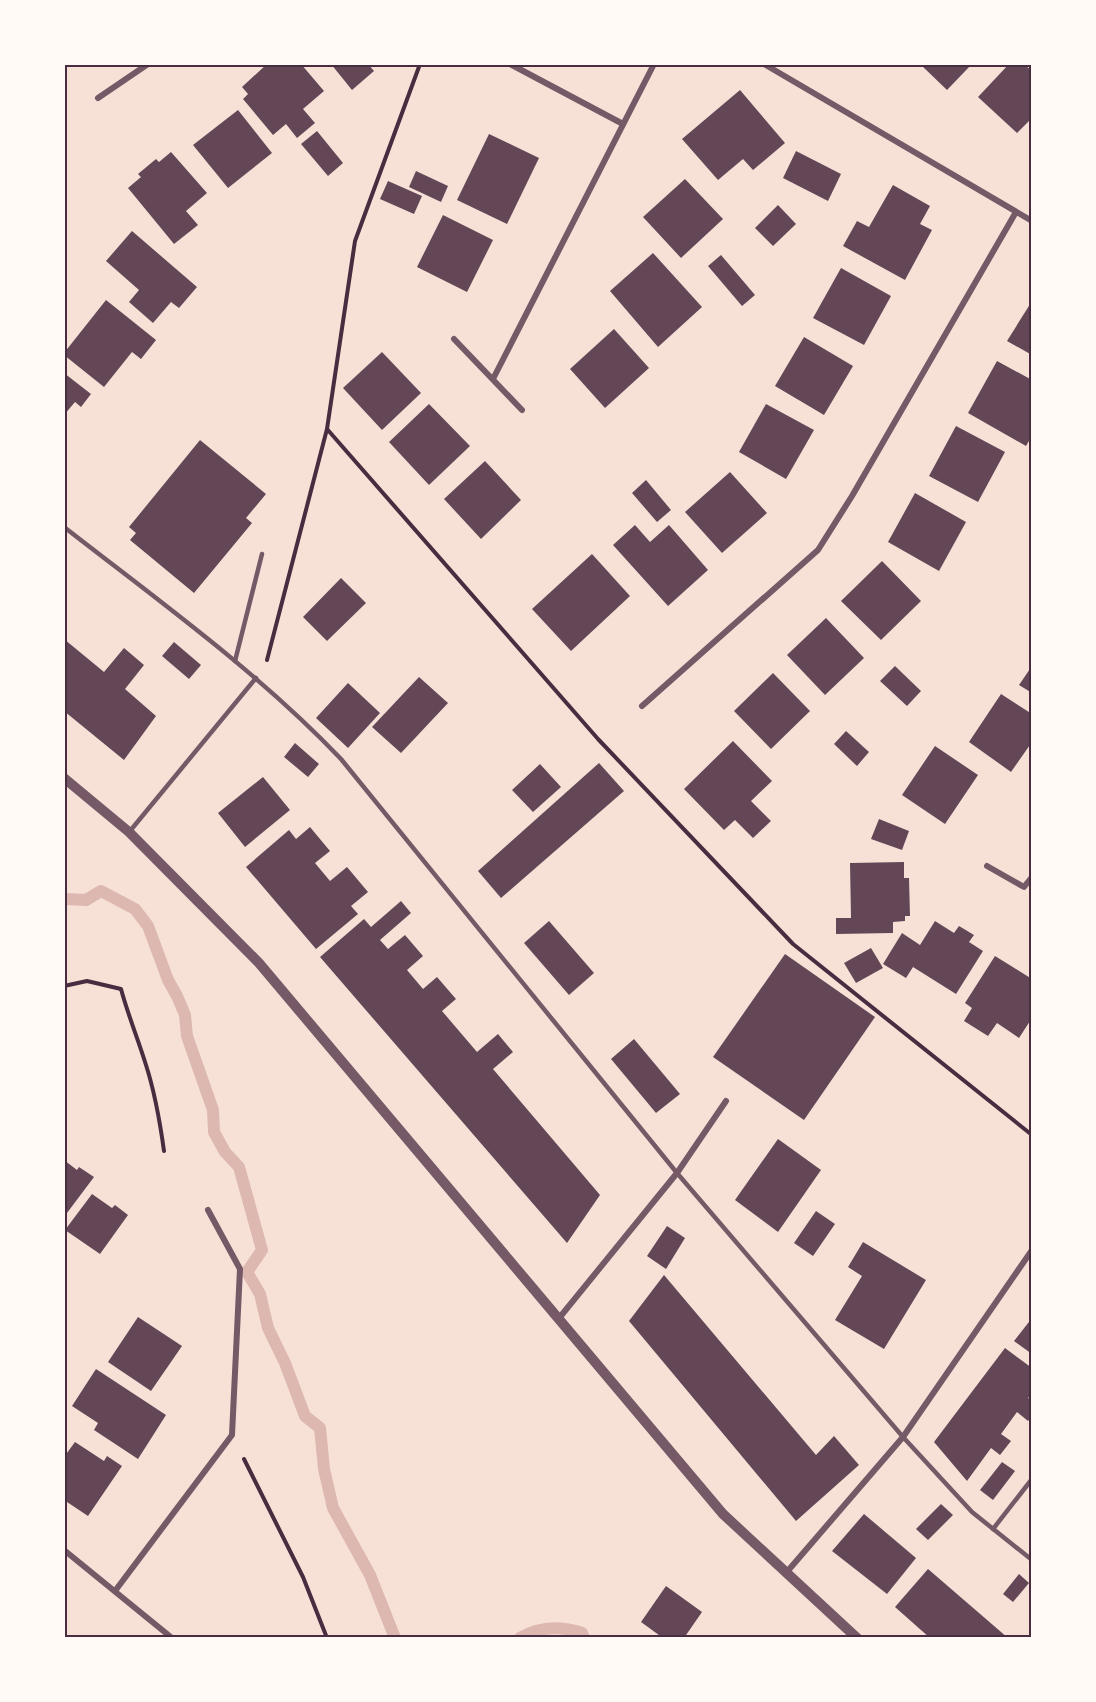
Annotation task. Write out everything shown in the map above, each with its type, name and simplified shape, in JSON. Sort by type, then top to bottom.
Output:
[{"type":"street","points":[[98,98],[148,64]]},
{"type":"street","points":[[510,64],[623,124]]},
{"type":"street","points":[[493,379],[654,64]]},
{"type":"street","points":[[764,64],[1032,221]]},
{"type":"street","points":[[642,706],[818,550],[852,496],[1016,212]]},
{"type":"street","points":[[454,339],[522,410]]},
{"type":"street","points":[[64,778],[129,832],[260,963],[560,1317],[723,1514],[857,1638]]},
{"type":"street","points":[[987,866],[1024,887],[1032,877]]},
{"type":"street","points":[[560,1317],[677,1173],[726,1101]]},
{"type":"street","points":[[115,1591],[232,1435],[240,1269],[208,1210]]},
{"type":"street","points":[[786,1573],[903,1437],[1032,1250]]},
{"type":"street","points":[[64,1550],[172,1638]]},
{"type":"lane","points":[[64,527],[256,678],[309,725],[341,759],[677,1173],[903,1437],[972,1512],[1032,1560]]},
{"type":"lane","points":[[235,662],[262,554]]},
{"type":"lane","points":[[129,832],[256,678]]},
{"type":"lane","points":[[993,1529],[1032,1479]]},
{"type":"path","points":[[256,678],[266,662],[327,429],[355,241],[420,64]]},
{"type":"path","points":[[327,429],[598,739],[793,944],[1032,1135]]},
{"type":"path","points":[[64,986],[87,981],[122,989],[131,1024],[146,1066],[160,1122],[164,1151]]},
{"type":"path","points":[[232,1435],[303,1577],[327,1638]]},
{"type":"building","points":[[267,64],[301,64],[324,91],[303,109],[315,123],[297,138],[286,124],[273,135],[243,99],[248,94],[242,87]]},
{"type":"building","points":[[331,64],[368,64],[374,71],[352,90]]},
{"type":"building","points":[[920,64],[972,64],[947,90]]},
{"type":"building","points":[[1009,64],[1024,64],[1032,71],[1032,118],[1017,133],[978,97]]},
{"type":"building","points":[[740,90],[785,143],[753,170],[743,159],[718,180],[682,139]]},
{"type":"building","points":[[238,110],[272,153],[228,188],[193,145]]},
{"type":"building","points":[[317,131],[343,163],[328,176],[301,144]]},
{"type":"building","points":[[489,134],[539,158],[507,224],[457,200]]},
{"type":"building","points":[[796,151],[841,174],[828,201],[783,178]]},
{"type":"building","points":[[171,152],[207,193],[186,211],[198,225],[174,244],[128,188],[141,177],[138,174],[156,159],[159,162]]},
{"type":"building","points":[[416,171],[448,186],[441,202],[409,187]]},
{"type":"building","points":[[685,179],[723,219],[681,258],[643,217]]},
{"type":"building","points":[[388,181],[422,196],[414,214],[380,199]]},
{"type":"building","points":[[893,185],[930,206],[920,224],[932,230],[905,280],[843,246],[857,221],[869,227]]},
{"type":"building","points":[[778,205],[796,224],[773,246],[755,228]]},
{"type":"building","points":[[443,215],[493,240],[467,292],[417,267]]},
{"type":"building","points":[[132,231],[197,287],[179,308],[171,302],[153,323],[129,302],[139,290],[106,261]]},
{"type":"building","points":[[653,253],[702,307],[658,347],[610,291]]},
{"type":"building","points":[[721,255],[755,295],[742,306],[708,266]]},
{"type":"building","points":[[841,268],[891,296],[864,345],[813,318]]},
{"type":"building","points":[[106,300],[156,340],[141,359],[132,352],[104,387],[64,353]]},
{"type":"building","points":[[1032,301],[1032,355],[1007,341]]},
{"type":"building","points":[[614,329],[649,368],[605,408],[570,369]]},
{"type":"building","points":[[804,337],[853,366],[824,415],[775,386]]},
{"type":"building","points":[[382,352],[421,393],[382,430],[343,388]]},
{"type":"building","points":[[997,361],[1032,380],[1032,410],[1029,414],[1032,416],[1032,436],[1026,446],[968,413]]},
{"type":"building","points":[[64,373],[91,394],[81,407],[75,402],[64,415]]},
{"type":"building","points":[[429,404],[470,446],[429,485],[389,442]]},
{"type":"building","points":[[766,404],[814,430],[786,479],[739,452]]},
{"type":"building","points":[[956,426],[1005,452],[978,502],[929,476]]},
{"type":"building","points":[[200,440],[266,494],[246,518],[252,523],[194,593],[130,540],[136,533],[129,527]]},
{"type":"building","points":[[485,461],[521,500],[481,539],[444,499]]},
{"type":"building","points":[[730,472],[767,513],[722,553],[685,512]]},
{"type":"building","points":[[646,480],[671,510],[657,522],[632,493]]},
{"type":"building","points":[[915,493],[966,522],[939,571],[888,542]]},
{"type":"building","points":[[635,525],[650,542],[669,525],[708,570],[668,606],[613,545]]},
{"type":"building","points":[[592,554],[630,596],[571,651],[532,609]]},
{"type":"building","points":[[882,561],[921,601],[881,640],[841,601]]},
{"type":"building","points":[[341,578],[366,603],[327,641],[303,617]]},
{"type":"building","points":[[826,618],[864,658],[825,695],[787,655]]},
{"type":"building","points":[[64,639],[104,672],[124,648],[144,665],[125,689],[156,716],[124,760],[64,711]]},
{"type":"building","points":[[174,642],[201,665],[189,679],[162,656]]},
{"type":"building","points":[[895,666],[921,691],[907,706],[880,681]]},
{"type":"building","points":[[1032,666],[1032,693],[1019,685]]},
{"type":"building","points":[[773,673],[810,711],[771,749],[734,711]]},
{"type":"building","points":[[419,677],[448,703],[401,753],[372,727]]},
{"type":"building","points":[[348,683],[380,713],[348,748],[316,718]]},
{"type":"building","points":[[1001,694],[1032,714],[1032,742],[1011,772],[969,742]]},
{"type":"building","points":[[846,731],[869,752],[857,766],[834,744]]},
{"type":"building","points":[[733,741],[772,781],[751,801],[771,821],[753,838],[735,820],[724,830],[684,789]]},
{"type":"building","points":[[295,743],[319,764],[308,777],[284,757]]},
{"type":"building","points":[[935,746],[978,775],[945,824],[902,795]]},
{"type":"building","points":[[599,763],[624,791],[501,898],[478,871]]},
{"type":"building","points":[[540,764],[561,787],[533,812],[512,790]]},
{"type":"building","points":[[263,777],[290,810],[245,847],[218,813]]},
{"type":"building","points":[[879,819],[909,831],[902,850],[871,839]]},
{"type":"building","points":[[310,827],[330,851],[315,863],[330,881],[347,867],[368,892],[351,906],[358,914],[316,949],[246,867],[289,830],[296,839]]},
{"type":"building","points":[[904,862],[904,878],[909,878],[910,916],[905,916],[905,921],[893,922],[893,933],[836,934],[836,918],[851,918],[850,863]]},
{"type":"building","points":[[401,901],[411,913],[380,940],[388,949],[405,935],[423,956],[407,970],[423,989],[437,977],[456,999],[442,1011],[477,1052],[498,1034],[513,1052],[493,1069],[600,1195],[567,1243],[320,957],[364,919],[371,927]]},
{"type":"building","points":[[549,921],[594,973],[569,995],[524,943]]},
{"type":"building","points":[[935,921],[954,933],[959,926],[974,935],[969,942],[983,951],[956,994],[913,967],[906,978],[883,964],[902,933],[920,945]]},
{"type":"building","points":[[871,948],[883,968],[856,983],[844,963]]},
{"type":"building","points":[[785,954],[875,1017],[804,1120],[713,1057]]},
{"type":"building","points":[[995,956],[1032,979],[1032,1018],[1019,1038],[997,1023],[988,1036],[964,1021],[972,1008],[965,1003]]},
{"type":"building","points":[[634,1039],[680,1094],[656,1113],[611,1059]]},
{"type":"building","points":[[778,1139],[821,1170],[778,1232],[735,1200]]},
{"type":"building","points":[[64,1160],[77,1170],[79,1167],[94,1177],[64,1217]]},
{"type":"building","points":[[92,1194],[112,1208],[115,1205],[128,1215],[100,1254],[65,1230]]},
{"type":"building","points":[[816,1211],[835,1224],[813,1256],[794,1243]]},
{"type":"building","points":[[667,1226],[685,1238],[666,1269],[647,1256]]},
{"type":"building","points":[[863,1242],[926,1280],[884,1349],[835,1320],[862,1276],[848,1267]]},
{"type":"building","points":[[664,1275],[816,1455],[834,1436],[859,1465],[796,1521],[629,1321]]},
{"type":"building","points":[[138,1317],[182,1346],[151,1391],[108,1362]]},
{"type":"building","points":[[1032,1318],[1032,1354],[1014,1341]]},
{"type":"building","points":[[1005,1348],[1032,1368],[1032,1394],[1028,1398],[1032,1400],[1032,1416],[1028,1421],[1017,1412],[1001,1434],[1011,1441],[1000,1455],[991,1448],[967,1481],[934,1442]]},
{"type":"building","points":[[96,1369],[166,1415],[138,1459],[94,1430],[98,1423],[72,1406]]},
{"type":"building","points":[[75,1442],[104,1461],[107,1456],[122,1466],[88,1516],[64,1500],[64,1457]]},
{"type":"building","points":[[1002,1462],[1015,1471],[993,1500],[980,1490]]},
{"type":"building","points":[[941,1504],[953,1515],[928,1540],[916,1529]]},
{"type":"building","points":[[864,1514],[916,1558],[887,1594],[832,1551]]},
{"type":"building","points":[[928,1569],[1008,1638],[930,1638],[895,1607]]},
{"type":"building","points":[[1019,1574],[1029,1583],[1013,1602],[1003,1594]]},
{"type":"building","points":[[666,1586],[702,1612],[684,1638],[663,1638],[641,1622]]},
{"type":"waterway","points":[[64,899],[86,900],[101,891],[135,909],[148,926],[168,980],[185,1015],[187,1036],[213,1110],[214,1132],[225,1152],[239,1167],[262,1250],[247,1272],[260,1294],[268,1328],[285,1363],[305,1416],[320,1428],[324,1469],[333,1508],[370,1575],[395,1638]]},
{"type":"waterway","points":[[520,1638],[535,1631],[558,1628],[582,1633],[584,1638]]}]
